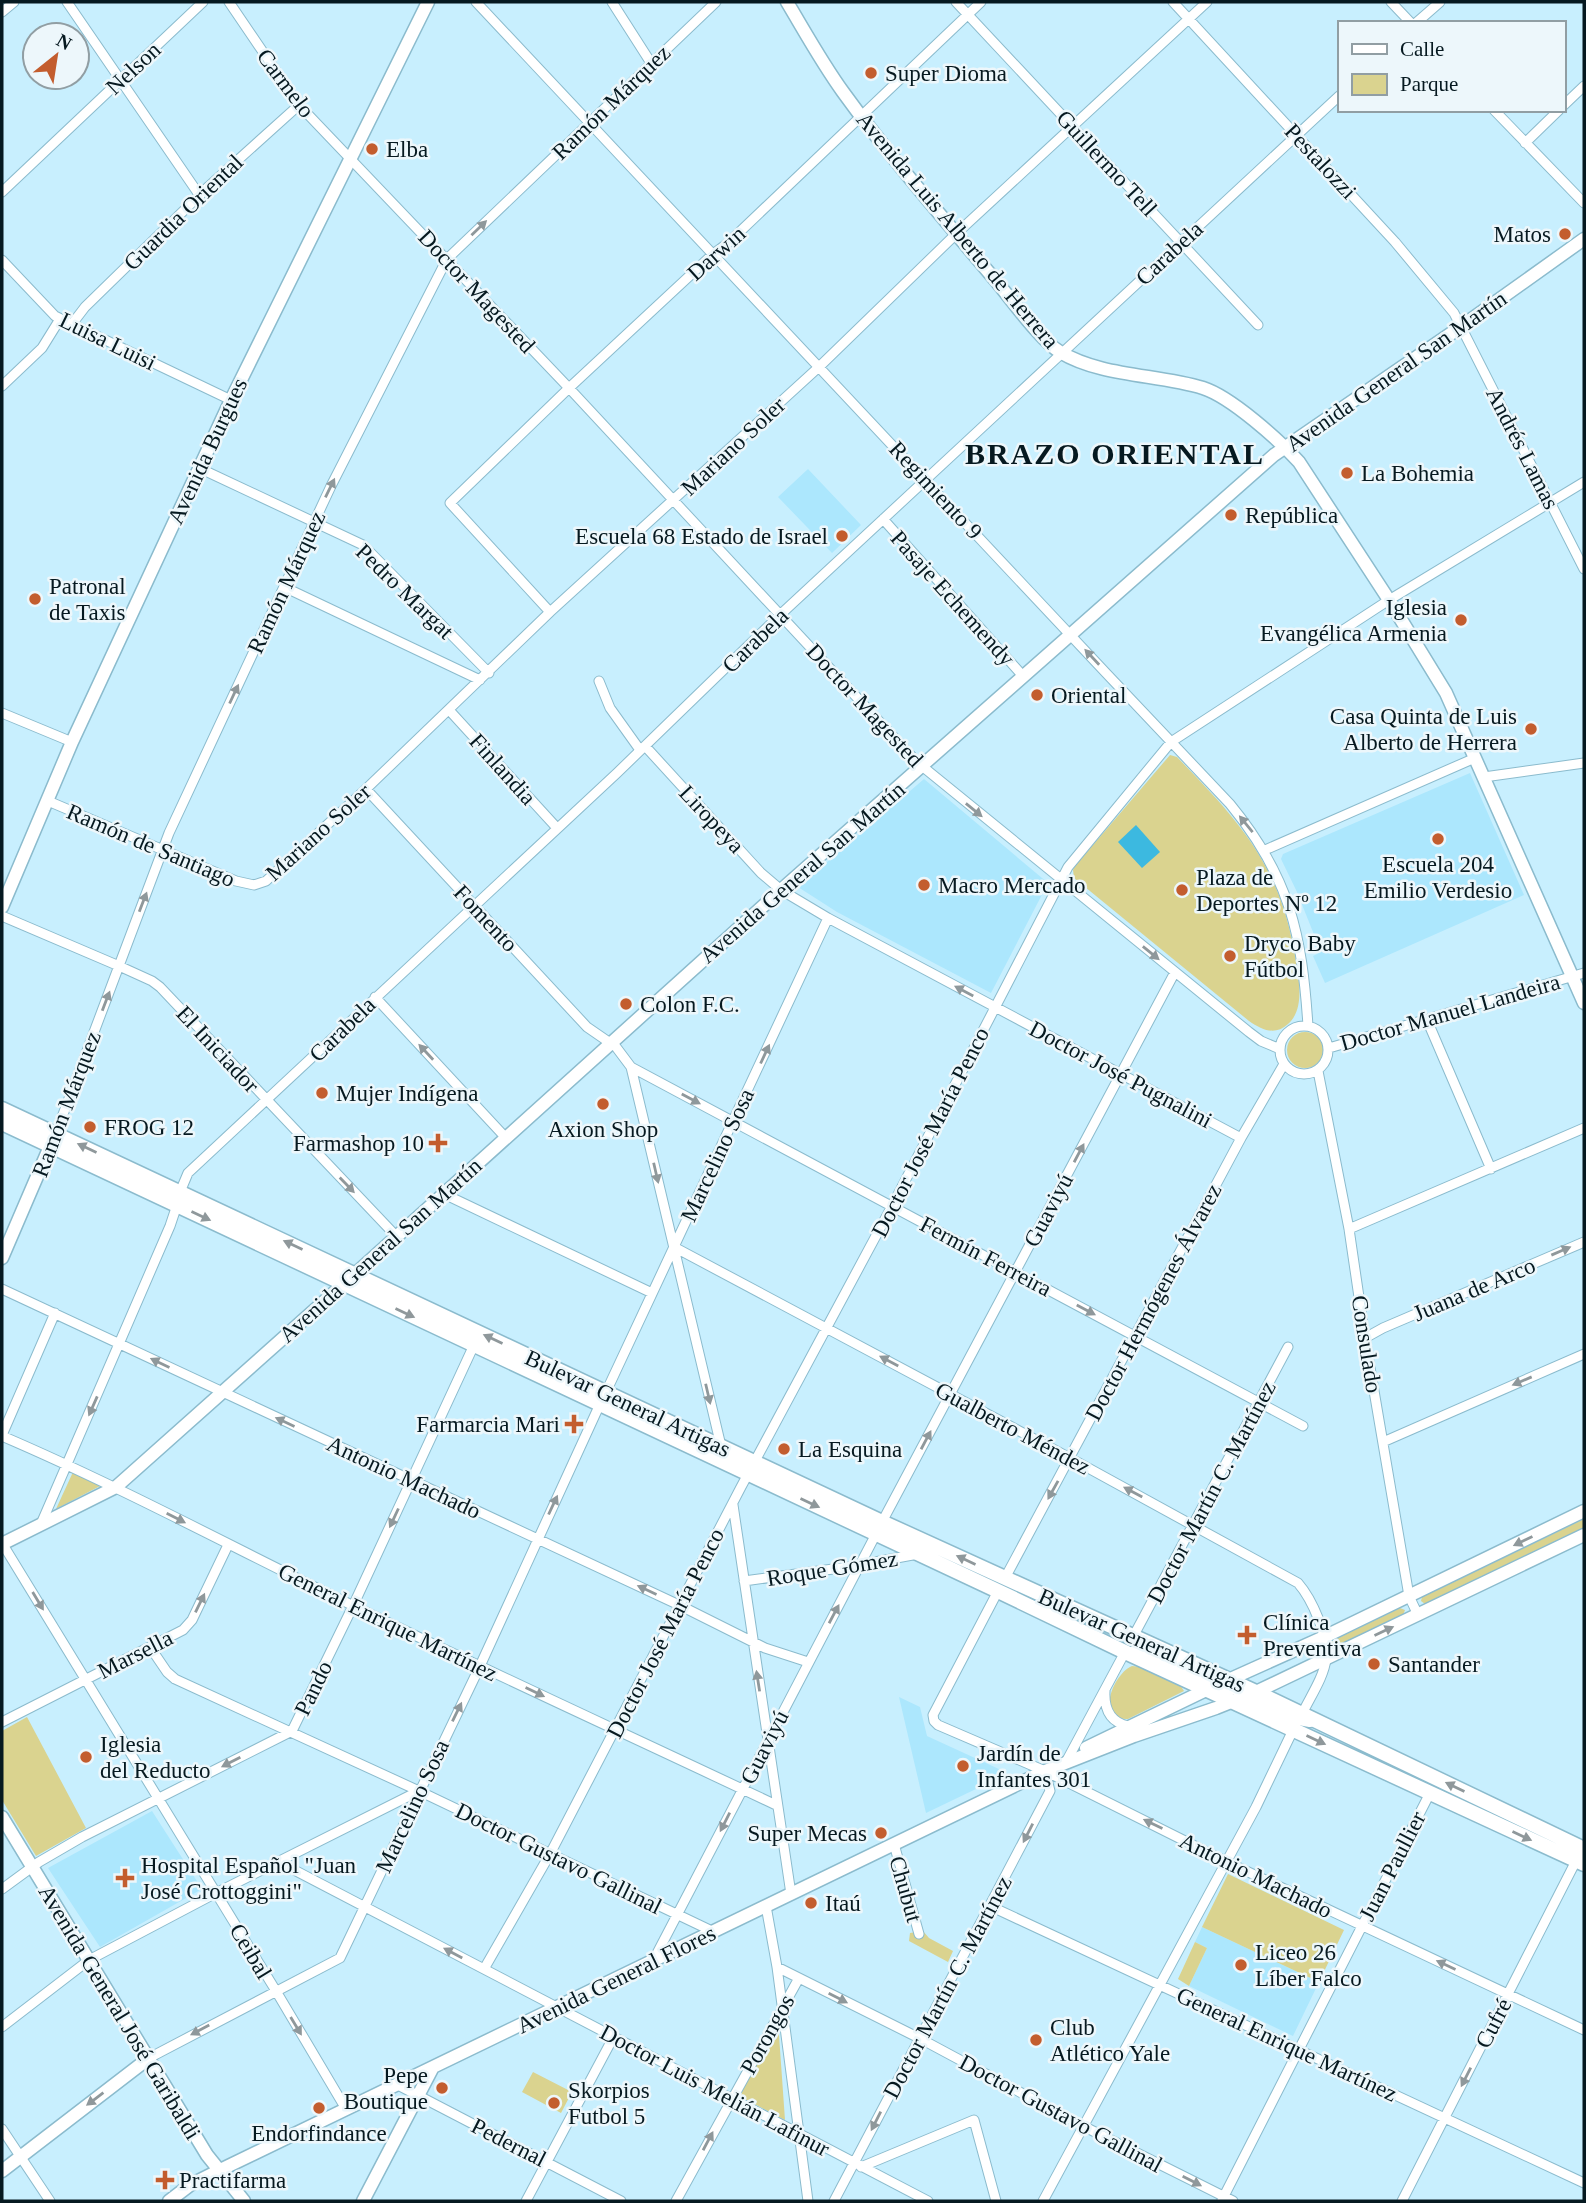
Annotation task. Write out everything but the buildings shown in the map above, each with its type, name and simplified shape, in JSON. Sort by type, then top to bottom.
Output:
[{"type":"main road","name":"Avenida Burgues","points":[[2,907],[72,742],[231,400],[428,2]]},
{"type":"main road","name":"Avenida Luis Alberto de Herrera","points":[[787,2],[821,58],[862,116],[1046,341],[1062,354],[1079,361],[1206,389],[1286,447],[1299,462],[1446,693],[1578,974],[1584,1003]]},
{"type":"main road","name":"Avenida General San Martín","points":[[2,1543],[116,1487],[444,1194],[609,1042],[1070,634],[1286,447],[1462,327],[1584,239]]},
{"type":"main road","name":"Bulevar General Artigas","points":[[2,1108],[53,1140]]},
{"type":"main road","name":"Bulevar General Artigas","points":[[2,1123],[53,1140],[1001,1584],[1125,1652],[1243,1697],[1293,1730],[1430,1793],[1582,1853]]},
{"type":"main road","name":"Ramón Márquez","points":[[2,1258],[53,1140]]},
{"type":"main road","name":"Bulevar General Artigas","points":[[349,1279],[474,1345],[720,1446],[751,1468]]},
{"type":"main road","name":"Avenida General Flores","points":[[1066,1762],[1084,1749],[1128,1726],[1324,1637],[1584,1511]]},
{"type":"main road","name":"Bulevar General Artigas","points":[[879,1528],[920,1554],[1133,1637],[1243,1697],[1294,1718],[1318,1721]]},
{"type":"main road","name":"Avenida General Flores","points":[[169,2201],[190,2185],[218,2171],[1045,1771],[1243,1697],[1584,1535]]},
{"type":"main road","name":"Bulevar General Artigas","points":[[1243,1697],[1318,1721],[1582,1853]]},
{"type":"main road","name":"Avenida General José Garibaldi","points":[[2,1817],[218,2171],[244,2201]]},
{"type":"main road","name":"Marcelino Sosa","points":[[2,2171],[149,2058]]},
{"type":"main road","points":[[363,2201],[433,2067]]},
{"type":"street","points":[[2,12],[14,2]]},
{"type":"street","points":[[67,2],[200,196]]},
{"type":"street","name":"Nelson","points":[[2,192],[203,2]]},
{"type":"street","name":"Carmelo","points":[[229,2],[299,105],[350,159]]},
{"type":"street","name":"Regimiento 9","points":[[476,2],[927,480],[1253,831],[1281,884],[1298,936],[1308,1026]]},
{"type":"street","points":[[612,2],[651,63]]},
{"type":"street","name":"Ramón Márquez","points":[[53,1140],[163,850],[348,451],[447,259],[716,2]]},
{"type":"street","name":"Guillermo Tell","points":[[956,2],[1258,325]]},
{"type":"street","name":"Darwin","points":[[550,612],[450,503],[981,2]]},
{"type":"street","name":"Pestalozzi","points":[[1173,2],[1395,242],[1454,313],[1462,327]]},
{"type":"street","name":"Mariano Soler","points":[[254,885],[266,881],[366,789],[550,612],[820,366],[1072,125],[1208,2]]},
{"type":"street","points":[[1391,2],[1409,21]]},
{"type":"street","points":[[1418,21],[1440,2]]},
{"type":"street","points":[[1565,104],[1584,86]]},
{"type":"street","name":"Carabela","points":[[41,1524],[170,1226],[188,1174],[781,614],[1338,97]]},
{"type":"street","name":"Guardia Oriental","points":[[72,324],[85,307],[200,196],[299,105]]},
{"type":"street","points":[[1496,112],[1584,203]]},
{"type":"street","points":[[1525,143],[1557,112]]},
{"type":"street","name":"Doctor Magested","points":[[350,159],[569,388],[922,766],[1261,1041],[1280,1049]]},
{"type":"street","name":"Luisa Luisi","points":[[2,260],[50,312],[60,319],[231,400]]},
{"type":"street","points":[[2,386],[42,348],[60,319]]},
{"type":"street","name":"Andrés Lamas","points":[[1462,327],[1584,569]]},
{"type":"street","name":"Pedro Margat","points":[[199,468],[363,545],[489,673]]},
{"type":"street","name":"Doctor José María Penco","points":[[484,1969],[550,1854],[1068,867],[1171,743],[1389,600],[1584,482]]},
{"type":"street","name":"Pasaje Echemendy","points":[[883,519],[1023,676]]},
{"type":"street","points":[[284,587],[480,680]]},
{"type":"street","name":"Liropeya","points":[[599,681],[610,708],[642,748],[761,873],[781,890]]},
{"type":"street","name":"Finlandia","points":[[449,710],[557,828]]},
{"type":"street","points":[[2,713],[72,742]]},
{"type":"street","points":[[1265,850],[1475,758]]},
{"type":"street","points":[[1484,777],[1584,763]]},
{"type":"street","name":"Fomento","points":[[366,789],[587,1027],[622,1053],[631,1067]]},
{"type":"street","name":"Ramón de Santiago","points":[[48,801],[236,881],[254,885]]},
{"type":"street","name":"Doctor José Pugnalini","points":[[781,890],[828,918],[1241,1138]]},
{"type":"street","name":"El Iniciador","points":[[2,916],[152,981],[396,1236]]},
{"type":"street","name":"Marcelino Sosa","points":[[149,2058],[340,1958],[480,1665],[828,918]]},
{"type":"street","name":"Guaviyú","points":[[653,1961],[859,1565],[1174,972]]},
{"type":"street","name":"Doctor Manuel Landeira","points":[[1329,1048],[1578,974]]},
{"type":"street","points":[[375,997],[506,1138]]},
{"type":"street","points":[[1427,1020],[1491,1169]]},
{"type":"street","name":"Doctor Manuel Landeira","points":[[1280,1049],[1287,1033],[1296,1027],[1308,1026],[1324,1035],[1329,1048],[1326,1062],[1318,1070],[1308,1074],[1297,1074],[1284,1064]]},
{"type":"street","points":[[1280,1049],[1284,1064]]},
{"type":"street","name":"Doctor Hermógenes Álvarez","points":[[933,1715],[1241,1138],[1284,1064]]},
{"type":"street","points":[[631,1067],[720,1446]]},
{"type":"street","name":"Fermín Ferreira","points":[[631,1067],[1303,1426]]},
{"type":"street","name":"Consulado","points":[[1318,1070],[1349,1229],[1409,1596],[1418,1615]]},
{"type":"street","points":[[1349,1229],[1584,1128]]},
{"type":"street","points":[[444,1194],[652,1293]]},
{"type":"street","name":"Juana de Arco","points":[[1365,1338],[1584,1242]]},
{"type":"street","name":"Gualberto Méndez","points":[[674,1247],[1070,1458],[1297,1583],[1304,1590],[1324,1637],[1326,1659]]},
{"type":"street","name":"Antonio Machado","points":[[2,1289],[679,1605],[752,1642],[778,1654],[808,1662]]},
{"type":"street","points":[[2,1436],[55,1314]]},
{"type":"street","name":"Pando","points":[[2,1889],[82,1837],[292,1731],[354,1606],[474,1345]]},
{"type":"street","name":"Doctor Martín C. Martínez","points":[[1133,1637],[1288,1347]]},
{"type":"street","points":[[1383,1442],[1584,1354]]},
{"type":"street","name":"General Enrique Martínez","points":[[2,1436],[116,1487],[354,1606],[776,1805]]},
{"type":"street","points":[[733,1503],[791,1894]]},
{"type":"street","name":"Ceibal","points":[[2,1543],[346,2109]]},
{"type":"street","name":"Marsella","points":[[2,1722],[183,1630],[192,1620],[228,1545]]},
{"type":"street","name":"Roque Gómez","points":[[744,1581],[920,1554]]},
{"type":"street","name":"Doctor Gustavo Gallinal","points":[[150,1647],[175,1679],[292,1731],[713,1932]]},
{"type":"street","points":[[1066,1762],[1125,1652]]},
{"type":"street","points":[[1302,1714],[1326,1659]]},
{"type":"street","points":[[1105,1689],[1105,1703],[1109,1714],[1128,1726]]},
{"type":"street","name":"Antonio Machado","points":[[933,1715],[938,1726],[1045,1771],[1226,1861],[1584,2030]]},
{"type":"street","points":[[1043,2201],[1256,1807],[1293,1730]]},
{"type":"street","name":"Doctor Martín C. Martínez","points":[[834,2201],[858,2165],[919,2038],[1050,1791],[1045,1771]]},
{"type":"street","points":[[2,2027],[89,1961],[216,1893],[419,1791]]},
{"type":"street","name":"Juan Paullier","points":[[1226,2200],[1298,2049],[1430,1793]]},
{"type":"street","name":"Chubut","points":[[894,1844],[919,1934]]},
{"type":"street","name":"Cufré","points":[[1402,2201],[1582,1853]]},
{"type":"street","name":"Doctor Luis Melián Lafinur","points":[[279,1862],[928,2201]]},
{"type":"street","points":[[766,1906],[808,2201]]},
{"type":"street","name":"General Enrique Martínez","points":[[990,1906],[1584,2183]]},
{"type":"street","name":"Doctor Gustavo Gallinal","points":[[776,1967],[919,2038],[1226,2200]]},
{"type":"street","name":"Porongos","points":[[676,2201],[799,1978]]},
{"type":"street","points":[[526,2201],[614,2036]]},
{"type":"street","name":"Pedernal","points":[[396,2084],[621,2201]]},
{"type":"street","points":[[858,2165],[974,2120],[996,2201]]},
{"type":"street","points":[[2,2129],[50,2201]]},
{"type":"shaded area","points":[[808,469],[861,525],[832,553],[778,497]]},
{"type":"shaded area","points":[[1470,773],[1524,895],[1325,983],[1313,956],[1321,952],[1281,859],[1283,854]]},
{"type":"shaded area","name":"Macro Mercado","points":[[924,779],[1048,883],[991,993],[837,912],[798,887]]},
{"type":"shaded area","points":[[899,1697],[920,1707],[927,1736],[1001,1770],[1001,1777],[926,1813]]},
{"type":"shaded area","name":"Hospital Español \"Juan José Crottoggini\"","points":[[152,1811],[202,1889],[100,1947],[48,1868]]},
{"type":"shaded area","name":"Liceo 26 Líber Falco","points":[[1202,1927],[1319,1982],[1293,2036],[1189,1986],[1207,1948],[1195,1942]]},
{"type":"green space","name":"Plaza de Deportes Nº 12","points":[[1170,755],[1177,757],[1222,805],[1257,851],[1271,876],[1291,933],[1299,983],[1296,1012],[1283,1028],[1273,1031],[1249,1021],[1074,878],[1075,866]]},
{"type":"green space","points":[[1305,1032],[1318,1037],[1323,1050],[1318,1063],[1305,1068],[1292,1063],[1287,1050],[1292,1037]]},
{"type":"green space","points":[[73,1472],[100,1486],[56,1509]]},
{"type":"green space","points":[[1584,1519],[1584,1528],[1425,1604],[1421,1601],[1422,1597]]},
{"type":"green space","points":[[1400,1608],[1405,1610],[1403,1615],[1335,1648],[1330,1646],[1332,1641]]},
{"type":"green space","points":[[1132,1666],[1142,1667],[1180,1685],[1184,1691],[1128,1719],[1118,1717],[1112,1712],[1111,1696],[1119,1677]]},
{"type":"green space","points":[[27,1717],[86,1828],[36,1856],[2,1800],[2,1731]]},
{"type":"green space","points":[[1228,1874],[1344,1930],[1319,1982],[1202,1927]]},
{"type":"green space","points":[[923,1931],[929,1938],[953,1951],[948,1962],[909,1941],[910,1933]]},
{"type":"green space","points":[[1195,1942],[1207,1948],[1189,1986],[1178,1979]]},
{"type":"green space","points":[[778,2021],[785,2120],[737,2095]]},
{"type":"green space","name":"Skorpios Futbol 5","points":[[533,2072],[572,2092],[561,2113],[522,2092]]},
{"type":"water","points":[[1136,825],[1160,852],[1142,868],[1118,842]]},
{"type":"place","name":"Super Dioma","points":[[871,73]]},
{"type":"place","name":"Elba","points":[[372,149]]},
{"type":"place","name":"Matos","points":[[1565,234]]},
{"type":"place","name":"La Bohemia","points":[[1347,473]]},
{"type":"place","name":"República","points":[[1231,515]]},
{"type":"place","name":"Escuela 68 Estado de Israel","points":[[842,536]]},
{"type":"place","name":"Patronal de Taxis","points":[[35,599]]},
{"type":"place","name":"Iglesia Evangélica Armenia","points":[[1461,620]]},
{"type":"place","name":"Oriental","points":[[1037,695]]},
{"type":"place","name":"Casa Quinta de Luis Alberto de Herrera","points":[[1531,729]]},
{"type":"place","name":"Escuela 204 Emilio Verdesio","points":[[1438,839]]},
{"type":"place","name":"Macro Mercado","points":[[924,885]]},
{"type":"place","name":"Plaza de Deportes Nº 12","points":[[1182,890]]},
{"type":"place","name":"Dryco Baby Fútbol","points":[[1230,956]]},
{"type":"place","name":"Colon F.C.","points":[[626,1004]]},
{"type":"place","name":"Mujer Indígena","points":[[322,1093]]},
{"type":"place","name":"Axion Shop","points":[[603,1104]]},
{"type":"place","name":"FROG 12","points":[[90,1127]]},
{"type":"place","name":"Farmashop 10","points":[[438,1143]]},
{"type":"place","name":"Farmarcia Mari","points":[[574,1424]]},
{"type":"place","name":"La Esquina","points":[[784,1449]]},
{"type":"place","name":"Clínica Preventiva","points":[[1247,1635]]},
{"type":"place","name":"Santander","points":[[1374,1664]]},
{"type":"place","name":"Iglesia del Reducto","points":[[86,1757]]},
{"type":"place","name":"Jardín de Infantes 301","points":[[963,1766]]},
{"type":"place","name":"Super Mecas","points":[[881,1833]]},
{"type":"place","name":"Hospital Español \"Juan José Crottoggini\"","points":[[125,1878]]},
{"type":"place","name":"Itaú","points":[[811,1903]]},
{"type":"place","name":"Liceo 26 Líber Falco","points":[[1241,1965]]},
{"type":"place","name":"Club Atlético Yale","points":[[1036,2040]]},
{"type":"place","name":"Pepe Boutique","points":[[442,2088]]},
{"type":"place","name":"Skorpios Futbol 5","points":[[554,2103]]},
{"type":"place","name":"Endorfindance","points":[[319,2108]]},
{"type":"place","name":"Practifarma","points":[[165,2180]]},
{"type":"district","name":"BRAZO ORIENTAL","points":[[1115,454]]}]
